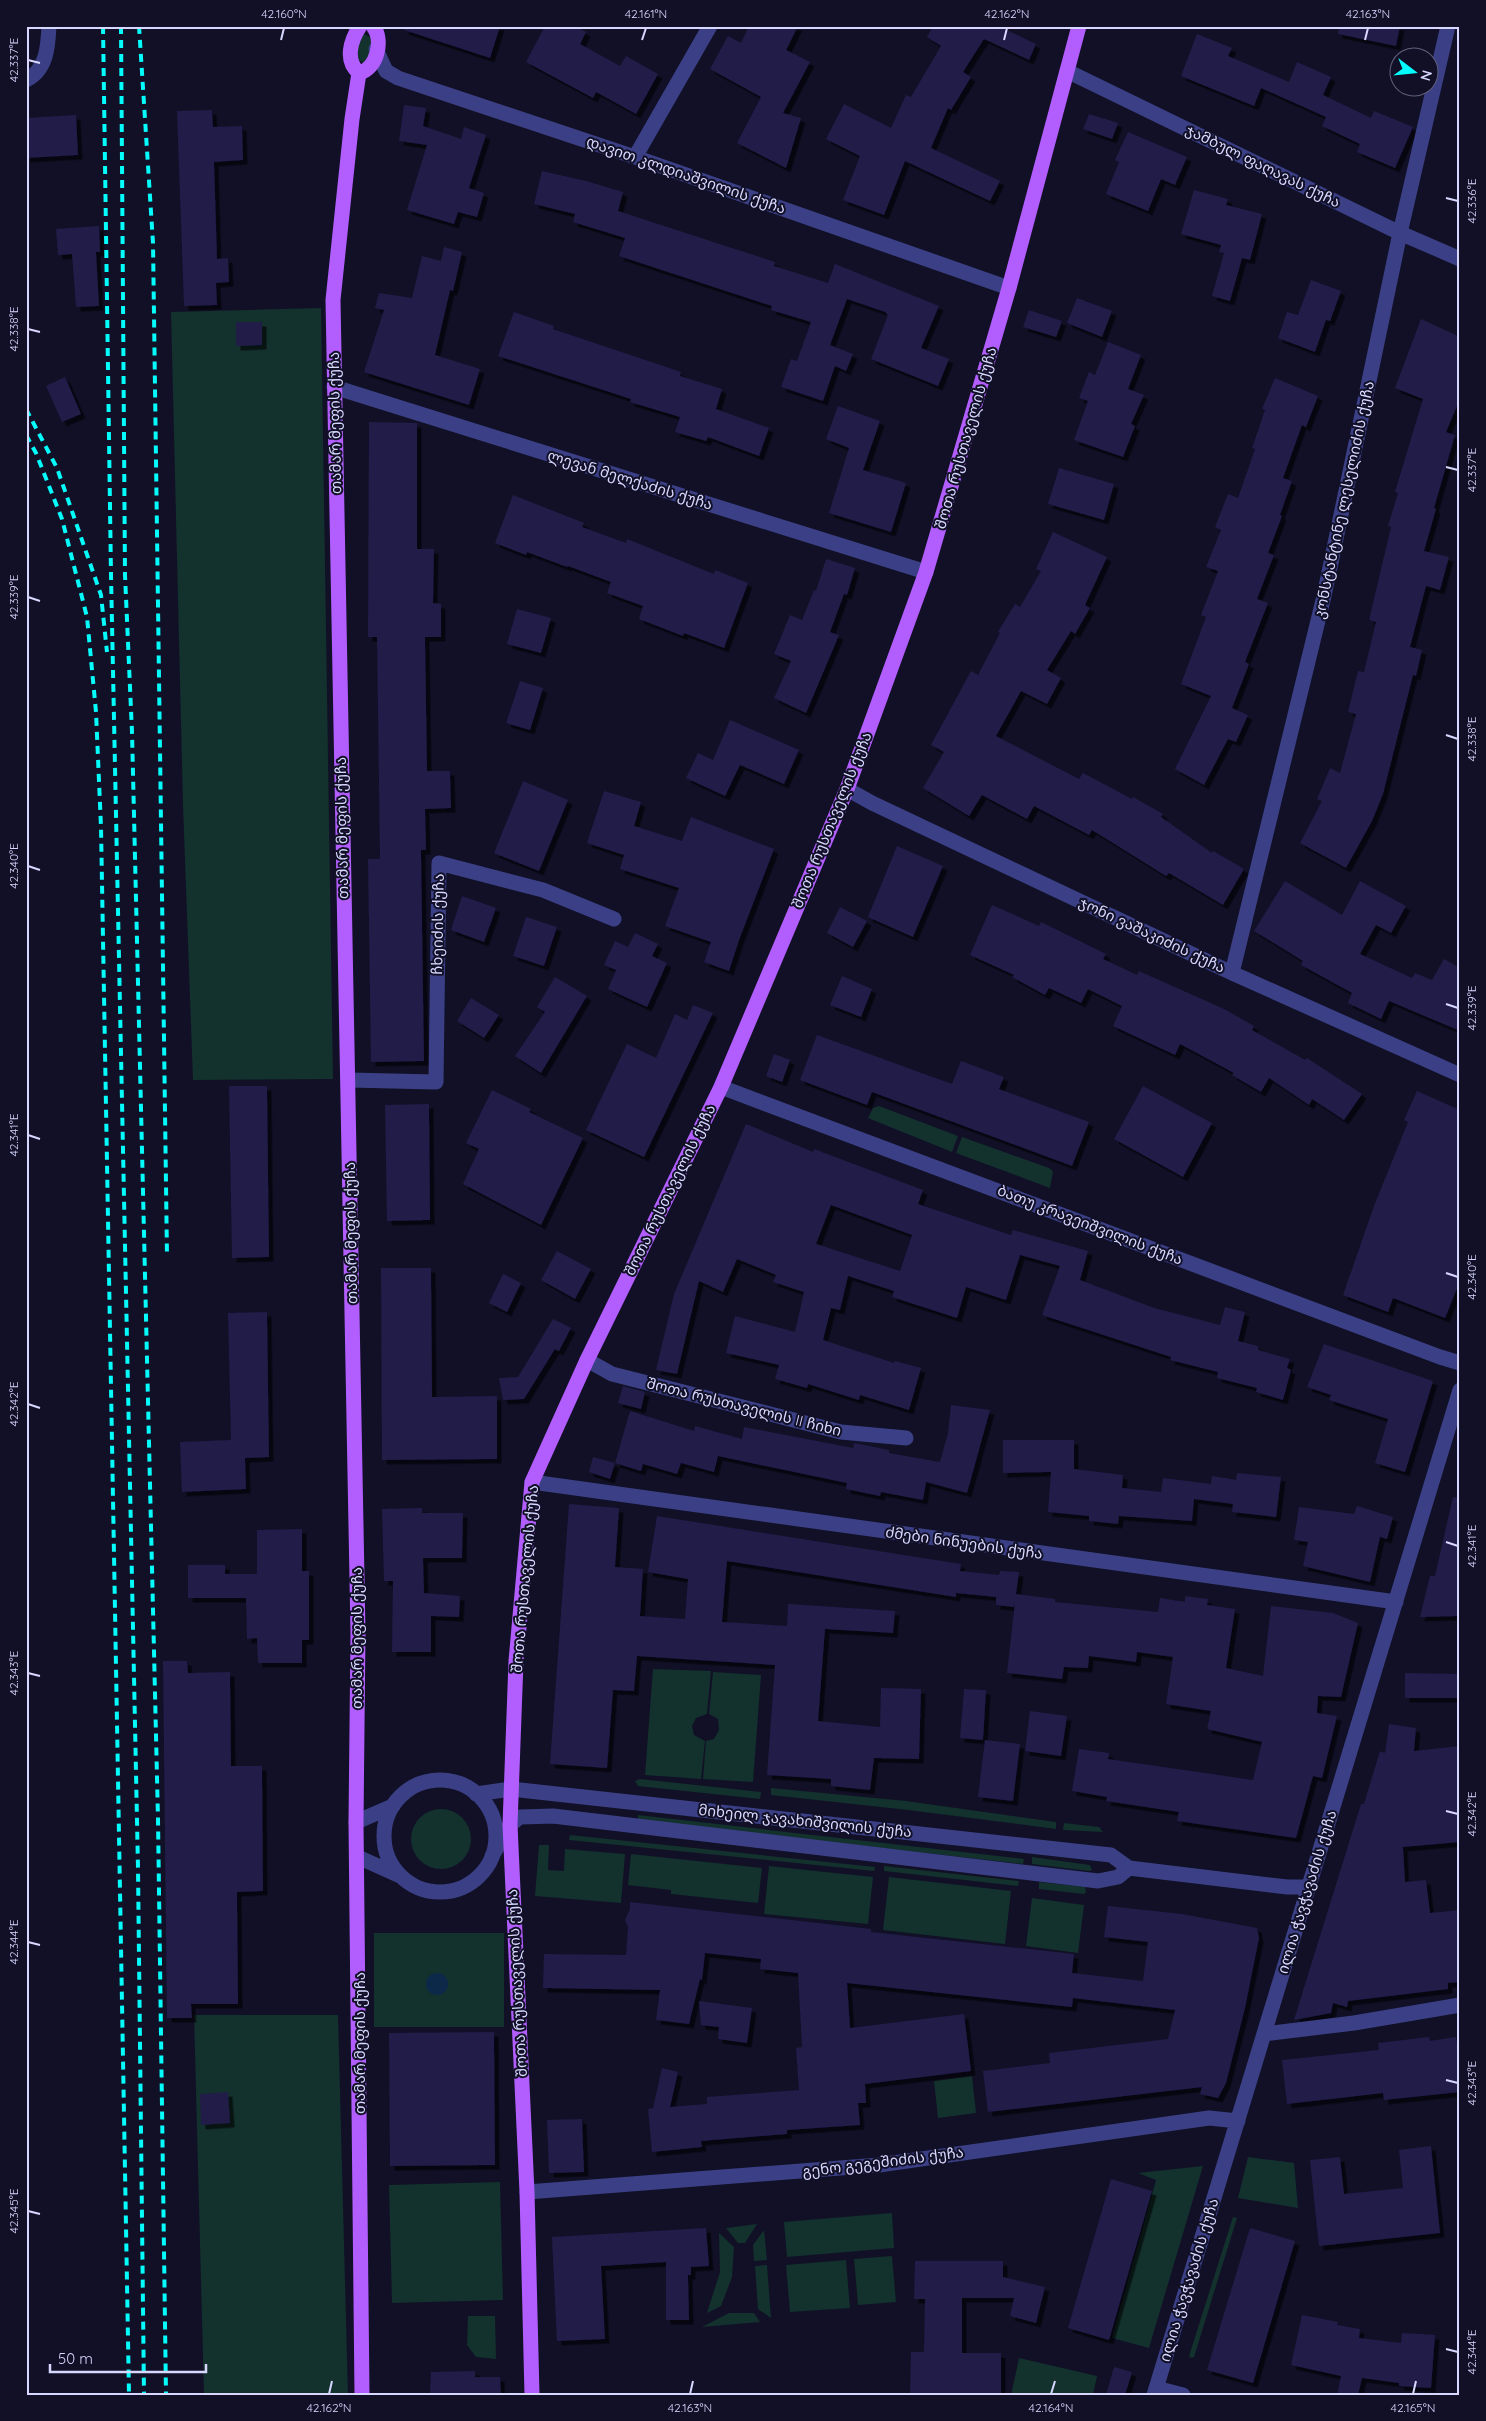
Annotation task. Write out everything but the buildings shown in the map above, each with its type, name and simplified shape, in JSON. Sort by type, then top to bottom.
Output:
[{"type":"main road","name":"შოთა რუსთაველის ქუჩა","points":[[532,2395],[527,2192],[510,1826],[516,1661],[532,1482],[587,1360],[721,1087],[847,789],[926,572],[1010,288],[1079,26]]},
{"type":"main road","name":"თამარ მეფის ქუჩა","points":[[368,27],[376,49],[373,63],[368,69],[359,73],[354,68],[350,55],[352,41],[368,27]]},
{"type":"main road","name":"თამარ მეფის ქუჩა","points":[[359,73],[352,119],[333,300],[358,1633],[356,1822],[358,1857],[362,2395]]},
{"type":"street","points":[[26,80],[42,66],[48,43],[49,26]]},
{"type":"street","points":[[635,157],[710,26]]},
{"type":"street","name":"კონსტანტინე ლესელიძის ქუჩა","points":[[1232,972],[1324,596],[1400,233],[1448,26]]},
{"type":"street","name":"დავით კლდიაშვილის ქუჩა","points":[[376,49],[386,71],[398,78],[635,157],[1010,288]]},
{"type":"street","name":"ჯამბულ ფაღავას ქუჩა","points":[[1067,71],[1400,233],[1460,259]]},
{"type":"street","name":"ლევან მელქაძის ქუჩა","points":[[334,387],[926,572]]},
{"type":"street","name":"ჯონი ვაშაკიძის ქუჩა","points":[[847,789],[872,803],[1232,972],[1460,1075]]},
{"type":"street","name":"ჩხეიძის ქუჩა","points":[[349,1080],[436,1082],[438,863],[543,890],[614,919]]},
{"type":"street","name":"ბათუ კრავეიშვილის ქუჩა","points":[[721,1087],[1460,1363]]},
{"type":"street","name":"შოთა რუსთაველის II ჩიხი","points":[[587,1360],[612,1374],[841,1432],[906,1438]]},
{"type":"street","name":"ილია ჭავჭავაძის ქუჩა","points":[[1155,2391],[1460,1390]]},
{"type":"street","name":"ძმები ნინუების ქუჩა","points":[[532,1482],[1396,1602]]},
{"type":"street","points":[[400,1876],[391,1864],[386,1850],[384,1835],[386,1820],[393,1806],[412,1788],[437,1780],[450,1781],[464,1786],[476,1794],[488,1810],[495,1829],[495,1843],[492,1856]]},
{"type":"street","name":"მიხეილ ჯავახიშვილის ქუჩა","points":[[476,1794],[511,1789],[1111,1854],[1129,1868],[1287,1887],[1309,1887]]},
{"type":"street","points":[[356,1822],[393,1806]]},
{"type":"street","name":"მიხეილ ჯავახიშვილის ქუჩა","points":[[510,1826],[520,1818],[554,1816],[1098,1881],[1118,1877],[1129,1868]]},
{"type":"street","points":[[358,1857],[400,1876],[424,1890],[437,1892],[451,1891],[476,1879],[485,1869],[510,1826]]},
{"type":"street","points":[[1264,2034],[1354,2023],[1460,2005]]},
{"type":"street","name":"გენო გეგეშიძის ქუჩა","points":[[527,2192],[879,2165],[1209,2118],[1238,2121]]},
{"type":"street","points":[[1155,2391],[1183,2395]]},
{"type":"green space","points":[[364,34],[372,38],[371,58],[364,63],[356,59],[360,36]]},
{"type":"green space","points":[[321,308],[333,1079],[193,1080],[183,805],[171,312]]},
{"type":"green space","points":[[879,1106],[958,1136],[952,1152],[868,1118],[873,1108]]},
{"type":"green space","points":[[962,1137],[1049,1168],[1053,1171],[1050,1188],[956,1153]]},
{"type":"green space","points":[[653,1669],[711,1671],[707,1714],[696,1718],[692,1726],[694,1735],[705,1741],[701,1779],[645,1775]]},
{"type":"green space","points":[[713,1672],[761,1675],[753,1782],[703,1779],[706,1741],[714,1739],[719,1730],[718,1719],[709,1714]]},
{"type":"green space","points":[[640,1779],[761,1792],[760,1799],[638,1786],[635,1781]]},
{"type":"green space","points":[[771,1788],[906,1801],[1056,1822],[1056,1829],[771,1795]]},
{"type":"green space","points":[[435,1809],[447,1809],[458,1814],[466,1822],[471,1833],[469,1851],[458,1864],[447,1869],[435,1869],[424,1864],[416,1856],[411,1845],[411,1833],[416,1822],[424,1814]]},
{"type":"green space","points":[[638,1815],[1024,1859],[1023,1864],[638,1820]]},
{"type":"green space","points":[[1064,1823],[1099,1827],[1103,1832],[1063,1830]]},
{"type":"green space","points":[[570,1835],[875,1867],[874,1871],[569,1840]]},
{"type":"green space","points":[[539,1845],[549,1845],[548,1870],[564,1871],[565,1849],[625,1854],[621,1903],[535,1896]]},
{"type":"green space","points":[[631,1854],[762,1868],[758,1903],[671,1894],[671,1890],[628,1885]]},
{"type":"green space","points":[[1032,1857],[1090,1865],[1092,1870],[1032,1864]]},
{"type":"green space","points":[[769,1866],[873,1877],[868,1924],[764,1914]]},
{"type":"green space","points":[[884,1866],[1019,1881],[1018,1886],[884,1871]]},
{"type":"green space","points":[[889,1877],[1011,1891],[1005,1944],[883,1930]]},
{"type":"green space","points":[[1039,1882],[1085,1887],[1086,1892],[1084,1894],[1039,1889]]},
{"type":"green space","points":[[1032,1898],[1084,1905],[1078,1953],[1026,1946]]},
{"type":"green space","points":[[374,1933],[504,1933],[504,2027],[374,2027]]},
{"type":"green space","points":[[194,2015],[338,2015],[348,2395],[204,2395]]},
{"type":"green space","points":[[972,2076],[976,2113],[938,2118],[934,2081]]},
{"type":"green space","points":[[1248,2157],[1294,2163],[1298,2208],[1238,2198]]},
{"type":"green space","points":[[1203,2166],[1149,2348],[1112,2338],[1156,2180],[1138,2173]]},
{"type":"green space","points":[[500,2182],[503,2300],[392,2303],[389,2185]]},
{"type":"green space","points":[[892,2213],[894,2248],[787,2257],[784,2222]]},
{"type":"green space","points":[[1233,2217],[1237,2218],[1194,2357],[1191,2358],[1189,2356]]},
{"type":"green space","points":[[757,2224],[745,2243],[738,2243],[726,2228]]},
{"type":"green space","points":[[764,2230],[767,2260],[754,2261],[753,2245]]},
{"type":"green space","points":[[719,2233],[734,2247],[732,2277],[721,2306],[707,2313],[720,2272]]},
{"type":"green space","points":[[892,2256],[896,2302],[858,2305],[854,2259]]},
{"type":"green space","points":[[846,2260],[850,2308],[790,2312],[786,2265]]},
{"type":"green space","points":[[767,2265],[771,2318],[758,2309],[755,2266]]},
{"type":"green space","points":[[729,2313],[754,2313],[760,2322],[702,2327]]},
{"type":"green space","points":[[468,2316],[495,2316],[496,2359],[476,2357],[467,2345]]},
{"type":"green space","points":[[1019,2358],[1097,2376],[1093,2395],[1011,2395]]},
{"type":"water","points":[[437,1973],[445,1976],[448,1984],[445,1992],[437,1995],[429,1992],[426,1984],[429,1976]]},
{"type":"railway","points":[[103,26],[111,575],[138,1868],[144,2395]]},
{"type":"railway","points":[[121,26],[125,575],[132,732],[158,1819],[166,2395]]},
{"type":"railway","points":[[139,26],[153,243],[167,1257]]},
{"type":"railway","points":[[26,409],[57,468],[101,595],[107,652]]},
{"type":"railway","points":[[26,435],[36,453],[62,519],[87,617],[96,712],[101,827],[129,2395]]}]
